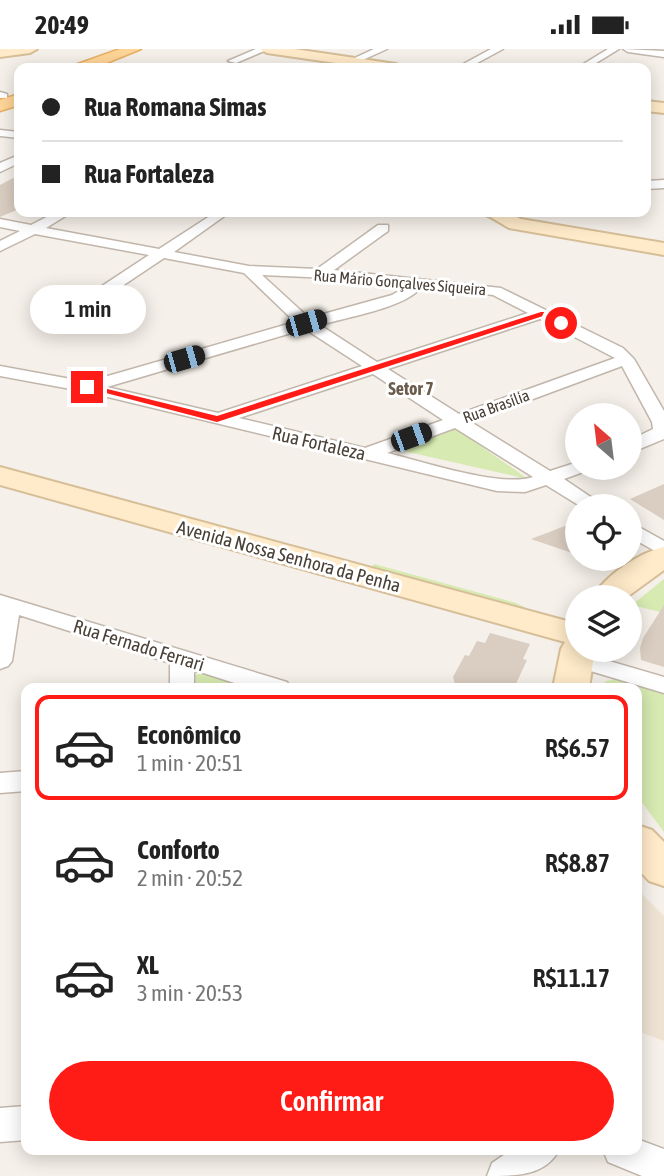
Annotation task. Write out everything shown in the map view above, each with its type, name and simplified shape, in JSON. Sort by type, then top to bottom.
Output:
[{"type":"main road","points":[[94,63],[134,49]]},
{"type":"main road","points":[[111,63],[149,49]]},
{"type":"street","points":[[0,53],[30,49]]},
{"type":"street","points":[[233,61],[266,49],[359,63]]},
{"type":"street","points":[[352,62],[382,49]]},
{"type":"street","points":[[471,63],[498,49]]},
{"type":"street","points":[[590,63],[614,49]]},
{"type":"street","points":[[628,49],[664,54]]},
{"type":"street","points":[[0,247],[56,217]]},
{"type":"street","points":[[61,320],[216,217]]},
{"type":"street","points":[[502,217],[516,223],[664,249]]},
{"type":"street","name":"Rua Mário Gonçalves Siqueira","points":[[0,223],[157,255],[249,270],[485,288],[607,345],[626,359],[662,422],[662,430],[657,436],[642,442]]},
{"type":"street","points":[[320,274],[383,228]]},
{"type":"street","points":[[249,270],[293,314],[306,323],[576,494]]},
{"type":"street","points":[[0,371],[87,387],[397,298],[411,291],[417,282]]},
{"type":"street","points":[[217,419],[543,313]]},
{"type":"street","name":"Rua Brasília","points":[[366,454],[626,359]]},
{"type":"street","name":"Rua Fortaleza","points":[[87,387],[512,487],[551,478]]},
{"type":"street","name":"Avenida Nossa Senhora da Penha","points":[[0,458],[21,476],[361,565],[565,610]]},
{"type":"street","points":[[551,478],[565,472]]},
{"type":"street","points":[[642,535],[664,549]]},
{"type":"street","points":[[621,585],[630,576],[664,556]]},
{"type":"street","name":"Avenida Nossa Senhora da Penha","points":[[361,565],[565,654]]},
{"type":"street","points":[[0,661],[5,603]]},
{"type":"street","name":"Rua Fernado Ferrari","points":[[5,603],[263,683]]},
{"type":"street","points":[[182,657],[182,683]]},
{"type":"street","points":[[588,662],[664,685]]},
{"type":"street","points":[[0,783],[21,781]]},
{"type":"street","points":[[642,846],[664,869]]},
{"type":"street","points":[[0,1125],[21,1123]]},
{"type":"street","points":[[505,1176],[534,1155]]},
{"type":"street","points":[[634,1155],[664,1167]]},
{"type":"shaded area","points":[[642,894],[664,916],[664,1041],[642,1033]]},
{"type":"green space","points":[[456,429],[528,479],[399,450]]},
{"type":"green space","points":[[374,564],[516,603],[535,612],[512,610],[369,571]]},
{"type":"green space","points":[[664,579],[664,613],[642,608],[642,597]]},
{"type":"green space","points":[[204,672],[237,683],[194,683],[195,675]]},
{"type":"green space","points":[[616,679],[630,683],[605,683]]},
{"type":"green space","points":[[642,687],[664,693],[664,832],[642,803]]},
{"type":"building","points":[[14,178],[14,211],[0,217],[0,185]]},
{"type":"building","points":[[664,484],[664,520],[642,506],[641,494]]},
{"type":"building","points":[[565,526],[565,551],[531,539]]},
{"type":"building","points":[[664,605],[664,667],[642,660],[643,638]]},
{"type":"building","points":[[490,633],[530,644],[523,659],[527,660],[516,683],[455,683],[453,677],[465,655],[469,656],[477,641],[485,643]]},
{"type":"district","name":"Setor 7","points":[[411,388]]},
{"type":"route","points":[[87,387],[217,419],[543,313],[561,323]]}]
